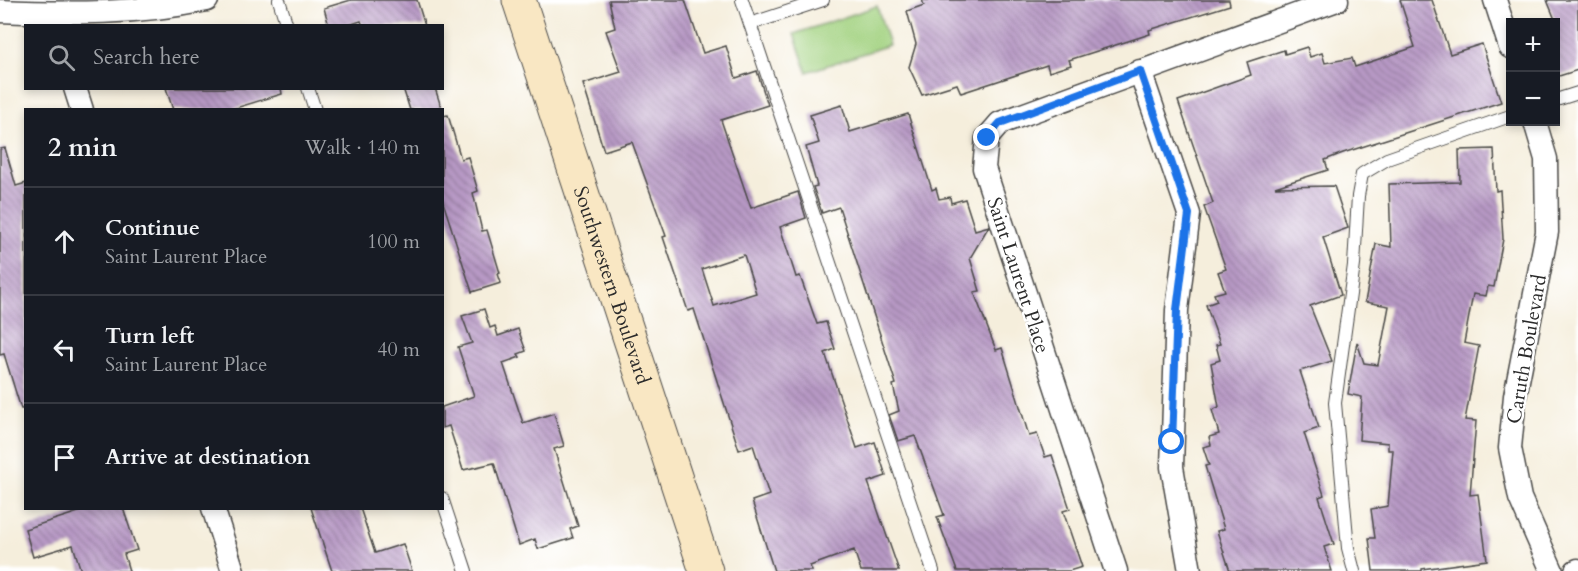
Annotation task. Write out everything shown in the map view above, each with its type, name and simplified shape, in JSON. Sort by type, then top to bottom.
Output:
[{"type":"street","points":[[0,11],[124,12],[207,0]]},
{"type":"street","name":"Southwestern Boulevard","points":[[519,0],[706,571]]},
{"type":"street","name":"Saint Laurent Place","points":[[1116,571],[984,168],[987,138],[1000,123],[1337,0]]},
{"type":"street","points":[[1495,0],[1506,34]]},
{"type":"street","points":[[1140,71],[1189,214],[1177,320],[1172,467],[1190,571]]},
{"type":"street","points":[[76,90],[81,108]]},
{"type":"street","name":"Caruth Boulevard","points":[[1536,126],[1546,159],[1547,232],[1515,396],[1510,448],[1520,498],[1552,571]]},
{"type":"street","points":[[214,510],[233,571]]},
{"type":"lane","points":[[279,0],[286,24]]},
{"type":"lane","points":[[742,0],[933,571]]},
{"type":"lane","points":[[750,24],[823,0]]},
{"type":"lane","points":[[309,90],[314,108]]},
{"type":"lane","points":[[1560,99],[1578,93]]},
{"type":"lane","points":[[1354,571],[1348,548],[1335,403],[1354,265],[1358,196],[1362,174],[1388,159],[1506,117]]},
{"type":"lane","points":[[444,504],[466,571]]},
{"type":"green space","points":[[877,6],[889,45],[807,72],[794,34]]},
{"type":"building","points":[[351,0],[417,0],[424,24],[362,24],[361,21],[352,24],[328,24],[324,8]]},
{"type":"building","points":[[609,0],[685,0],[703,53],[726,46],[736,78],[757,71],[768,105],[721,120],[751,208],[798,192],[806,218],[780,227],[796,277],[800,276],[817,324],[826,322],[835,349],[825,353],[857,448],[875,442],[886,476],[868,482],[899,571],[861,571],[854,550],[810,566],[812,571],[774,571],[752,501],[769,495],[753,445],[739,450],[694,309],[688,311],[663,237],[666,236],[632,142],[604,151],[583,84],[621,72],[606,31],[615,28]],"holes":[[[744,255],[756,293],[714,306],[702,269]]]},
{"type":"building","points":[[922,0],[1229,0],[1230,5],[1149,30],[1150,34],[1069,60],[1071,65],[1049,72],[1047,65],[961,93],[957,84],[922,95],[909,67],[916,44],[907,11],[924,5]]},
{"type":"building","points":[[1400,0],[1432,0],[1450,54],[1482,44],[1501,102],[1343,153],[1325,160],[1328,170],[1275,187],[1334,186],[1348,228],[1323,237],[1341,295],[1310,306],[1332,361],[1300,371],[1319,428],[1304,433],[1324,495],[1319,497],[1334,544],[1324,547],[1332,571],[1230,571],[1217,531],[1224,529],[1205,466],[1209,465],[1203,447],[1211,445],[1209,437],[1219,434],[1212,410],[1219,407],[1211,363],[1220,360],[1216,345],[1220,344],[1206,305],[1217,301],[1214,294],[1225,291],[1218,272],[1226,269],[1204,207],[1213,203],[1178,101],[1251,75],[1247,62],[1284,50],[1285,54],[1307,47],[1310,57],[1322,53],[1325,63],[1352,58],[1355,67],[1415,47]]},
{"type":"building","points":[[1547,0],[1578,0],[1578,70],[1560,76],[1560,18],[1554,18]]},
{"type":"building","points":[[167,90],[281,90],[282,94],[236,108],[172,108]]},
{"type":"building","points":[[404,90],[436,90],[441,108],[409,108]]},
{"type":"building","points":[[842,105],[850,132],[908,114],[932,190],[936,188],[939,199],[950,197],[951,203],[965,199],[975,230],[989,226],[970,258],[980,291],[974,292],[996,350],[1002,348],[1029,436],[1037,434],[1045,457],[1052,455],[1070,509],[1063,511],[1082,567],[1069,571],[957,571],[937,517],[944,515],[915,436],[898,441],[889,415],[899,411],[893,385],[896,384],[839,207],[822,213],[813,187],[817,186],[806,147],[819,143],[810,115]]},
{"type":"building","points":[[448,115],[461,159],[468,157],[478,191],[473,193],[482,231],[487,230],[500,273],[498,274],[501,283],[472,292],[444,205],[444,116]]},
{"type":"building","points":[[5,148],[16,186],[24,184],[24,409],[21,409],[4,354],[0,355],[0,149]]},
{"type":"building","points":[[1494,149],[1496,191],[1500,190],[1503,239],[1494,287],[1488,286],[1486,296],[1473,294],[1464,343],[1479,346],[1465,420],[1476,421],[1470,495],[1478,494],[1487,560],[1422,569],[1422,571],[1373,571],[1369,538],[1375,538],[1371,509],[1388,506],[1393,450],[1388,450],[1388,443],[1359,440],[1362,397],[1348,394],[1357,342],[1364,363],[1378,365],[1389,306],[1365,302],[1376,244],[1391,247],[1389,184],[1460,182],[1459,150]]},
{"type":"building","points":[[484,309],[490,328],[495,326],[498,336],[518,329],[526,351],[518,354],[520,357],[503,363],[523,423],[554,413],[564,446],[554,449],[578,526],[570,529],[573,538],[538,549],[535,539],[519,545],[494,463],[463,470],[449,426],[444,427],[444,406],[474,396],[458,347],[472,343],[462,316]]},
{"type":"building","points":[[85,510],[124,510],[137,550],[124,554],[129,571],[81,571],[73,545],[33,557],[25,529]]},
{"type":"building","points":[[312,510],[361,510],[375,553],[403,544],[412,571],[332,571]]},
{"type":"route","points":[[987,138],[1000,123],[1140,71],[1189,214],[1177,310],[1172,442]]}]
